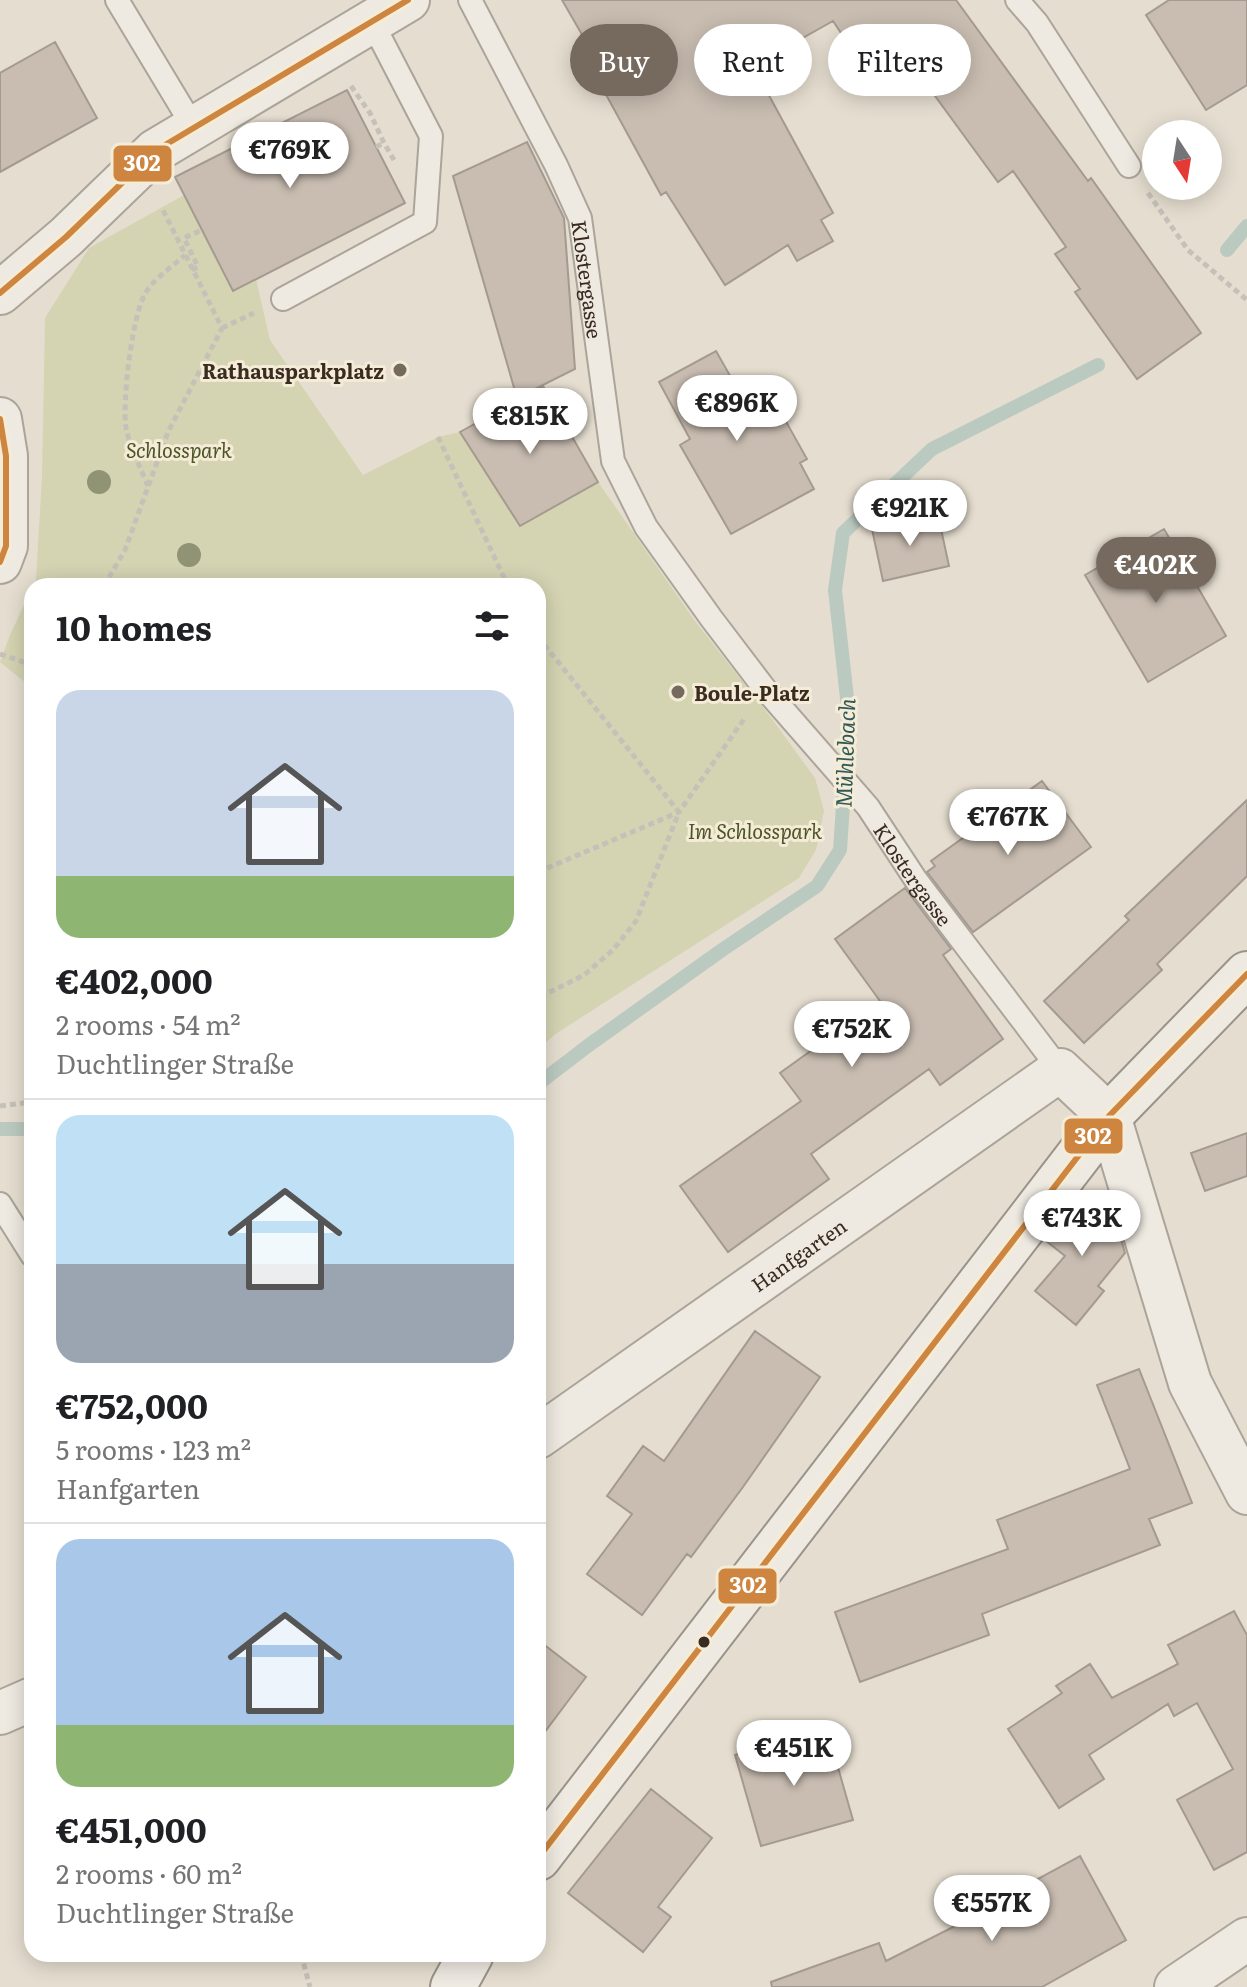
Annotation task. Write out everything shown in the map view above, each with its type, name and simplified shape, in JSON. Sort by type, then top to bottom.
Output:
[{"type":"main road","points":[[546,1848],[1109,1116],[1247,974]]},
{"type":"main road","points":[[453,1987],[467,1962]]},
{"type":"street","points":[[0,293],[66,237],[155,151],[408,0]]},
{"type":"street","points":[[0,419],[6,456],[6,546],[0,562]]},
{"type":"street","name":"Klostergasse","points":[[1060,1070],[1109,1116],[1190,1383],[1247,1493]]},
{"type":"street","name":"Hanfgarten","points":[[546,1431],[1060,1070]]},
{"type":"street","points":[[0,1713],[24,1702]]},
{"type":"street","points":[[1176,1987],[1247,1939]]},
{"type":"lane","points":[[117,0],[194,128]]},
{"type":"lane","name":"Klostergasse","points":[[470,0],[556,165],[580,218],[613,461],[646,527],[765,689],[868,807],[916,880],[1060,1070]]},
{"type":"lane","points":[[1017,0],[1037,23],[1129,166]]},
{"type":"lane","points":[[283,299],[425,222],[431,136],[372,22]]},
{"type":"lane","points":[[0,1204],[24,1242]]},
{"type":"path","points":[[370,113],[395,162]]},
{"type":"path","points":[[376,147],[384,143]]},
{"type":"path","points":[[1129,166],[1188,250],[1247,300]]},
{"type":"path","points":[[192,270],[198,267],[184,238],[202,230]]},
{"type":"path","points":[[109,578],[125,550],[168,432],[222,328],[176,235]]},
{"type":"path","points":[[148,486],[126,428],[130,354],[144,296],[185,255]]},
{"type":"path","points":[[438,437],[504,578]]},
{"type":"path","points":[[546,647],[679,812]]},
{"type":"path","points":[[0,654],[24,662]]},
{"type":"path","points":[[546,994],[584,975],[613,950],[636,921],[679,812],[765,689]]},
{"type":"path","points":[[546,869],[679,812]]},
{"type":"path","points":[[0,1106],[24,1103]]},
{"type":"path","points":[[303,1962],[310,1987]]},
{"type":"green space","name":"Schlosspark","points":[[184,195],[233,290],[256,279],[270,340],[363,475],[438,437],[460,432],[520,526],[598,482],[695,621],[815,778],[824,811],[816,850],[799,878],[546,1042],[546,578],[36,578],[42,476],[45,318],[89,248]]},
{"type":"green space","points":[[24,605],[24,682],[0,662]]},
{"type":"building","points":[[562,0],[956,0],[1088,181],[1091,178],[1201,333],[1137,379],[1075,292],[1080,289],[1055,254],[1066,247],[1013,171],[998,182],[935,96],[971,96],[971,24],[835,24],[833,21],[812,33],[812,24],[694,24],[694,96],[769,96],[833,213],[821,220],[833,241],[797,261],[788,245],[725,285],[666,192],[661,195],[607,96],[678,96],[678,24],[576,24]]},
{"type":"building","points":[[1169,0],[1247,0],[1247,85],[1206,110],[1146,15]]},
{"type":"building","points":[[55,42],[97,118],[0,172],[0,73]]},
{"type":"building","points":[[347,90],[405,203],[233,291],[175,177]]},
{"type":"building","points":[[527,142],[564,218],[575,369],[517,398],[453,176]]},
{"type":"building","points":[[716,351],[742,397],[765,384],[807,459],[800,463],[814,489],[731,534],[680,445],[690,439],[659,382]]},
{"type":"building","points":[[543,386],[598,482],[520,526],[460,432]]},
{"type":"building","points":[[938,515],[949,566],[883,581],[872,529]]},
{"type":"building","points":[[1164,529],[1226,636],[1148,682],[1085,575]]},
{"type":"building","points":[[1042,781],[1091,847],[973,932],[927,872],[935,866],[931,861]]},
{"type":"building","points":[[1247,800],[1247,876],[1157,964],[1162,970],[1084,1043],[1044,1001],[1129,920],[1125,916]]},
{"type":"building","points":[[905,888],[951,949],[943,955],[1003,1039],[940,1085],[929,1069],[811,1154],[829,1179],[728,1252],[680,1186],[801,1101],[780,1073],[880,1001],[835,939]]},
{"type":"building","points":[[1247,1133],[1247,1176],[1205,1191],[1191,1153]]},
{"type":"building","points":[[1083,1191],[1115,1217],[1125,1253],[1098,1286],[1104,1291],[1076,1325],[1035,1291],[1065,1256],[1045,1240]]},
{"type":"building","points":[[755,1331],[820,1377],[691,1557],[687,1554],[642,1615],[587,1574],[632,1514],[607,1496],[643,1446],[664,1461]]},
{"type":"building","points":[[1139,1369],[1192,1503],[1149,1519],[1160,1545],[982,1614],[989,1635],[860,1682],[835,1612],[1008,1549],[997,1520],[1130,1469],[1097,1385]]},
{"type":"building","points":[[1234,1611],[1247,1635],[1247,1852],[1214,1870],[1177,1800],[1233,1769],[1197,1703],[1174,1716],[1168,1704],[1089,1755],[1104,1779],[1059,1808],[1008,1729],[1062,1693],[1056,1686],[1090,1664],[1112,1698],[1178,1664],[1168,1645]]},
{"type":"building","points":[[546,1646],[586,1677],[546,1730]]},
{"type":"building","points":[[827,1729],[853,1820],[761,1846],[735,1755]]},
{"type":"building","points":[[651,1789],[712,1838],[658,1907],[671,1917],[643,1952],[568,1893]]},
{"type":"building","points":[[1080,1856],[1126,1940],[1042,1987],[772,1987],[771,1982],[879,1943],[886,1961],[969,1919]]},
{"type":"waterway","name":"Mühlebach","points":[[1227,250],[1247,226]]},
{"type":"waterway","name":"Mühlebach","points":[[546,1078],[722,950],[817,886],[840,850],[849,716],[835,590],[843,533],[932,449],[1098,365]]},
{"type":"waterway","name":"Mühlebach","points":[[0,1129],[24,1129]]},
{"type":"transit line","name":"302","points":[[0,293],[66,237],[155,151],[408,0]]},
{"type":"transit line","name":"302","points":[[0,419],[6,456],[6,546],[0,562]]},
{"type":"transit line","name":"302","points":[[546,1848],[1109,1116],[1247,974]]},
{"type":"place","name":"Rathausparkplatz","points":[[400,370]]},
{"type":"place","name":"Boule-Platz","points":[[678,692]]},
{"type":"park label","name":"Im Schlosspark","points":[[755,830]]}]
